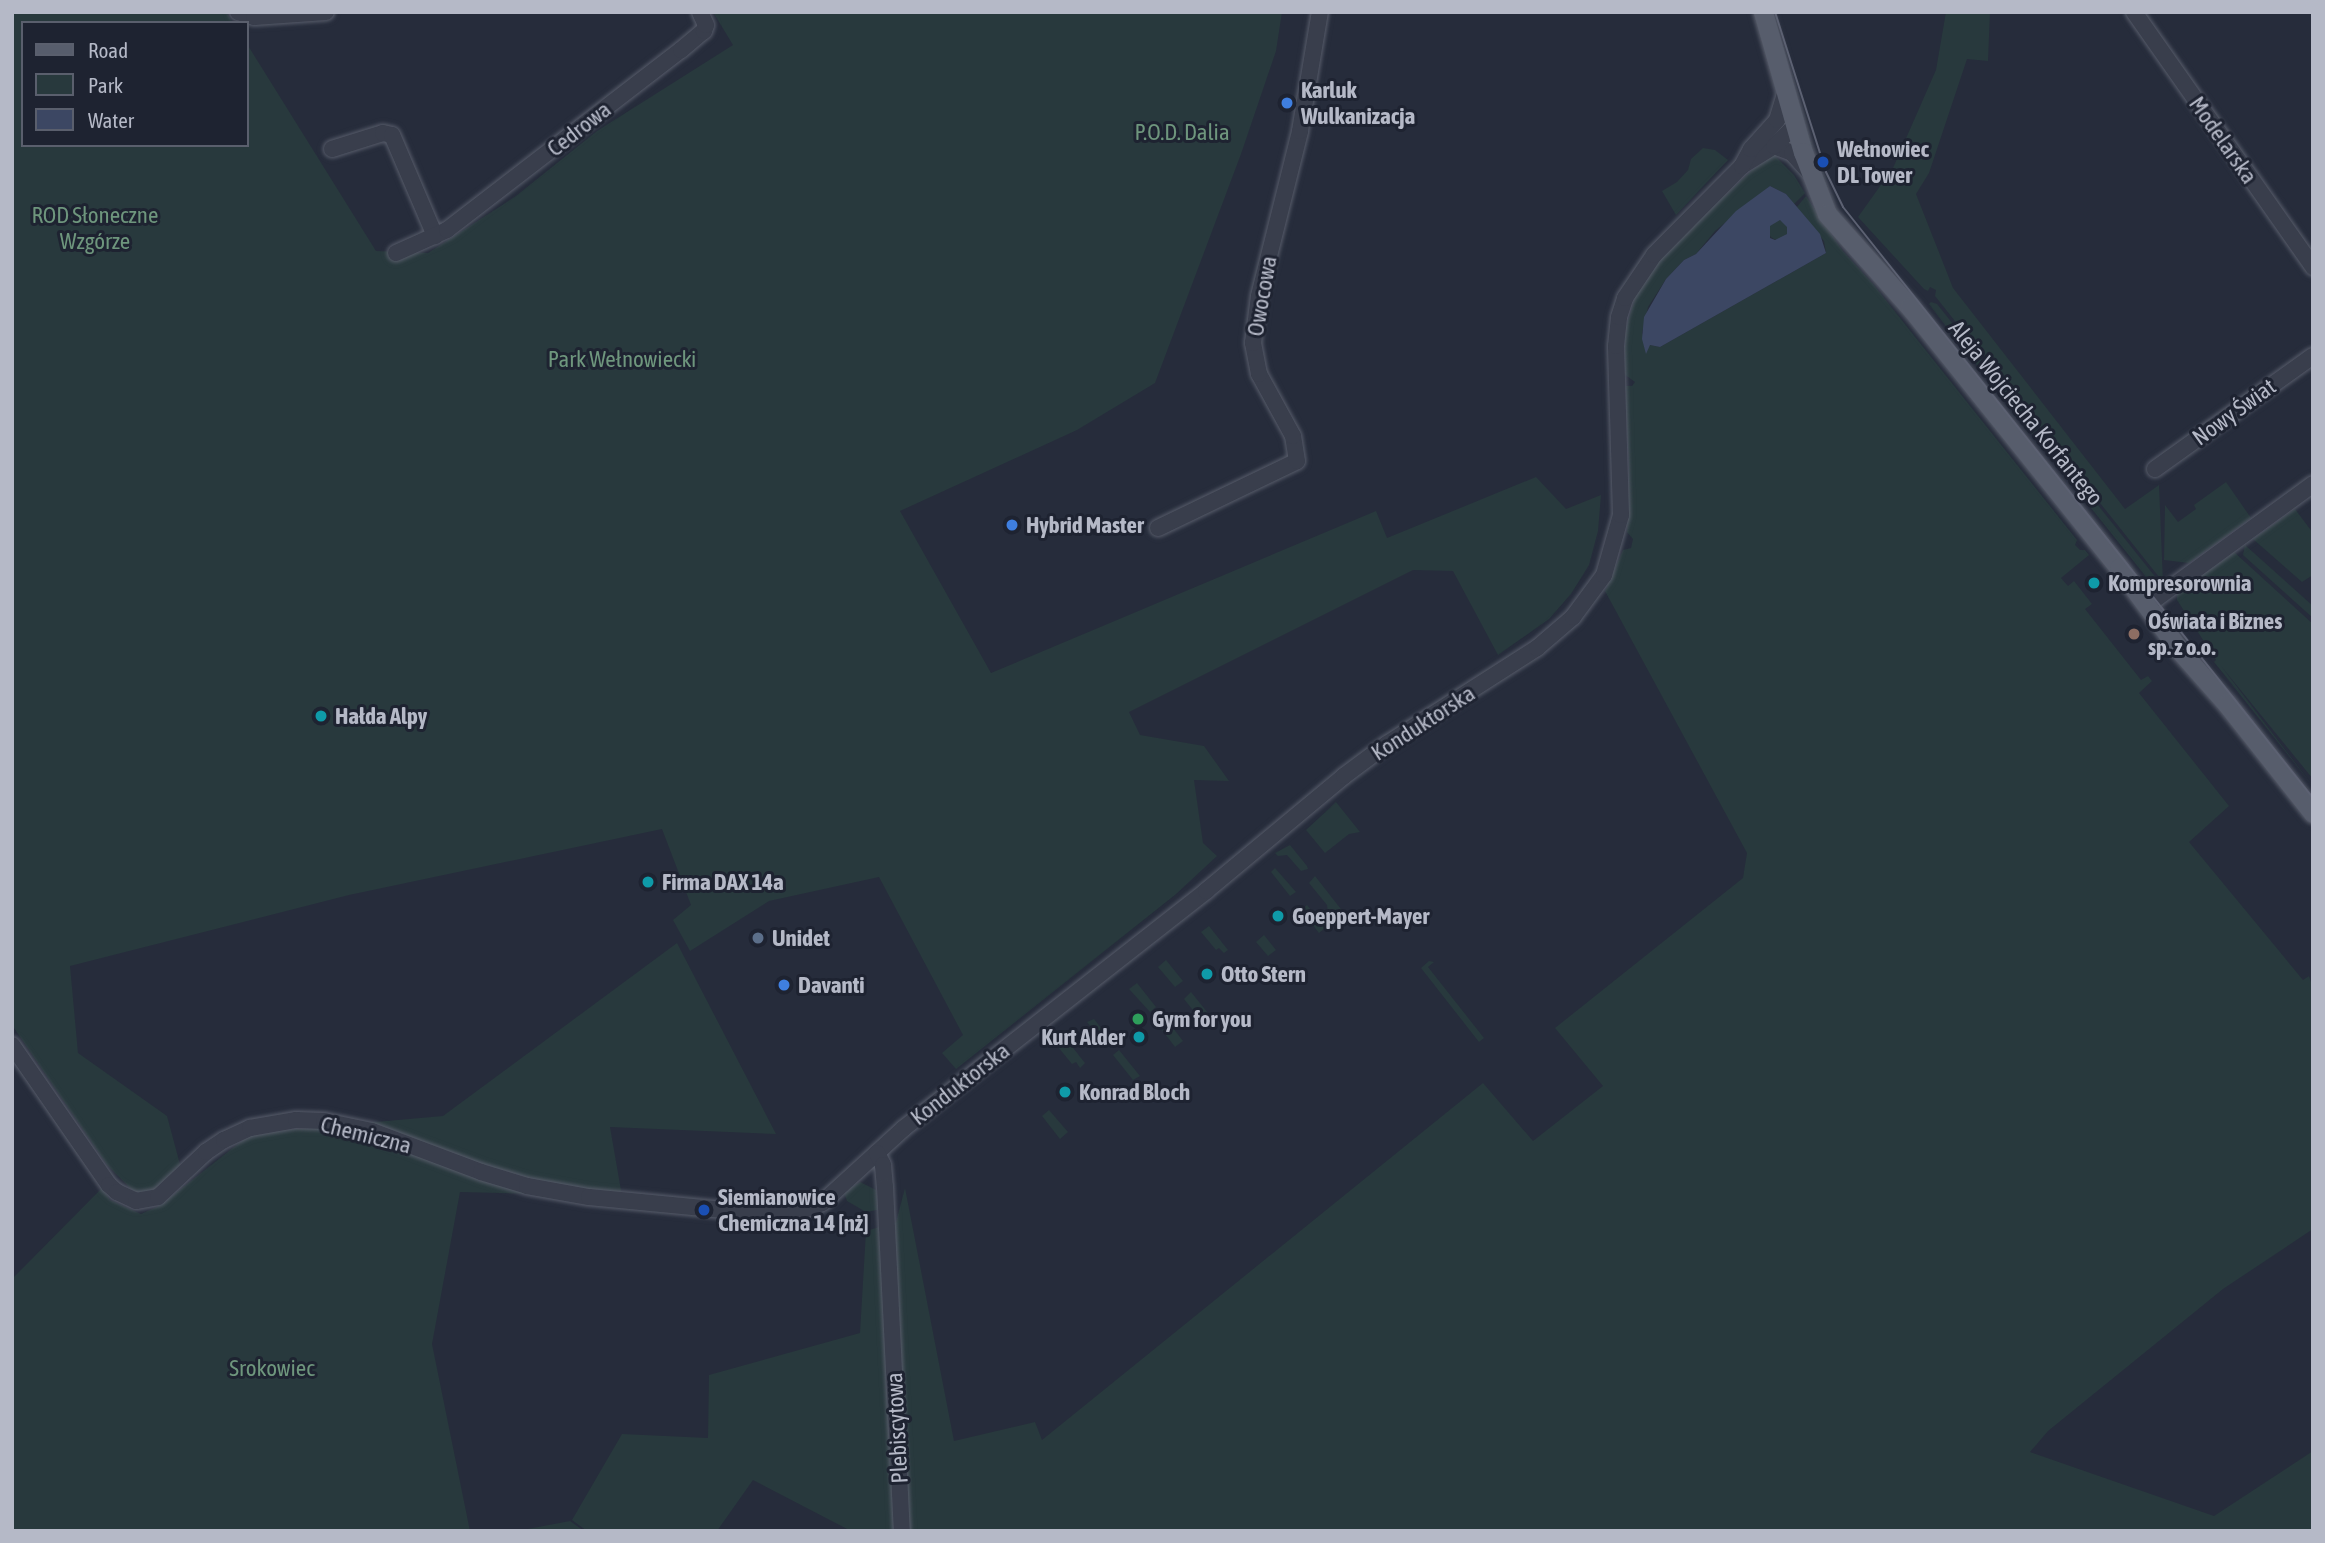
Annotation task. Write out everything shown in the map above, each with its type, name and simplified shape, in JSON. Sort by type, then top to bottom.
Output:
[{"type":"main road","name":"Aleja Wojciecha Korfantego","points":[[1763,12],[1795,126],[1822,206],[1839,230],[1910,307],[2313,813]]},
{"type":"street","points":[[238,12],[254,17],[326,12]]},
{"type":"street","name":"Cedrowa","points":[[396,253],[435,236],[470,214],[704,31],[706,25],[700,12]]},
{"type":"street","name":"Owocowa","points":[[1158,528],[1297,461],[1293,436],[1259,374],[1253,343],[1259,296],[1300,131],[1320,12]]},
{"type":"street","name":"Modelarska","points":[[2134,12],[2313,267]]},
{"type":"street","name":"Konduktorska","points":[[1772,138],[1785,93]]},
{"type":"street","name":"Konduktorska","points":[[815,1207],[904,1128],[1189,904],[1351,771],[1387,744],[1537,648],[1573,617],[1604,575],[1621,514],[1616,359],[1620,309],[1643,267],[1742,166],[1751,149],[1795,126]]},
{"type":"street","points":[[332,149],[383,133],[392,135],[435,236]]},
{"type":"street","points":[[1772,138],[1792,153],[1810,175]]},
{"type":"street","name":"Nowy Świat","points":[[2155,469],[2313,356]]},
{"type":"street","points":[[2146,606],[2313,484]]},
{"type":"street","name":"Chemiczna","points":[[12,1045],[109,1185],[123,1196],[136,1201],[158,1197],[198,1159],[224,1140],[250,1128],[296,1120],[324,1121],[372,1131],[481,1172],[527,1186],[589,1197],[775,1215],[815,1207]]},
{"type":"street","points":[[877,1153],[883,1165],[884,1197]]},
{"type":"street","points":[[860,1169],[884,1197]]},
{"type":"street","name":"Plebiscytowa","points":[[884,1197],[902,1531]]},
{"type":"green space","points":[[12,12],[226,12],[232,21],[21,21],[21,147],[248,147],[248,46],[376,251],[428,253],[516,196],[597,131],[733,45],[713,12],[1282,12],[1276,51],[1241,154],[1155,383],[1077,430],[900,511],[991,673],[1376,511],[1387,538],[1536,477],[1566,509],[1601,495],[1598,531],[1589,565],[1571,594],[1549,619],[1498,655],[1453,571],[1413,570],[1129,712],[1140,735],[1204,746],[1229,781],[1194,780],[1203,843],[1217,856],[1175,895],[956,1069],[942,1053],[963,1035],[879,877],[769,901],[690,951],[673,920],[691,905],[662,829],[349,895],[70,966],[78,1053],[167,1116],[181,1168],[146,1197],[136,1194],[107,1165],[12,1025]]},
{"type":"green space","points":[[1946,12],[1990,12],[1988,61],[1967,59],[1929,173],[1916,194],[1953,288],[2125,509],[2159,485],[2163,582],[1935,296],[1936,290],[1930,287],[1928,291],[1924,289],[1858,217],[1893,168],[1936,70]]},
{"type":"green space","points":[[1703,148],[1715,150],[1728,160],[1676,215],[1662,191],[1677,182],[1688,170],[1691,159]]},
{"type":"green space","points":[[1774,155],[1794,175],[1805,193],[1794,204],[1786,194],[1770,186],[1715,231],[1696,254],[1684,260],[1666,279],[1648,307],[1642,333],[1650,345],[1660,347],[1826,253],[1824,241],[1796,208],[1806,196],[1842,250],[1873,284],[2077,540],[2075,545],[2089,555],[2061,578],[2068,586],[2074,581],[2092,604],[2085,609],[2141,680],[2148,676],[2152,681],[2139,693],[2229,806],[2189,842],[2303,980],[2309,976],[2313,988],[2313,1229],[2223,1289],[2048,1431],[2030,1452],[2214,1516],[2313,1451],[2313,1531],[851,1531],[753,1480],[717,1531],[587,1531],[572,1520],[622,1434],[708,1438],[709,1375],[860,1333],[866,1231],[896,1222],[905,1188],[954,1441],[1035,1422],[1042,1440],[1483,1083],[1533,1141],[1603,1086],[1555,1028],[1743,878],[1747,853],[1605,591],[1623,550],[1631,548],[1633,539],[1627,532],[1629,467],[1625,386],[1632,386],[1635,382],[1624,374],[1625,331],[1636,294],[1649,273],[1671,247],[1752,170]]},
{"type":"green space","points":[[1778,220],[1785,223],[1788,230],[1785,237],[1778,240],[1771,237],[1768,230],[1771,223]]},
{"type":"green space","points":[[1929,304],[1937,304],[2161,584],[2155,588],[1945,325]]},
{"type":"green space","points":[[2226,482],[2251,518],[2189,563],[2164,560],[2165,505],[2178,522],[2196,509],[2194,505]]},
{"type":"green space","points":[[2295,509],[2313,533],[2313,575],[2302,582],[2253,539]]},
{"type":"green space","points":[[2245,545],[2313,606],[2313,618],[2243,555]]},
{"type":"green space","points":[[2234,552],[2313,624],[2313,779],[2221,666],[2313,786],[2214,662],[2216,660],[2177,600],[2177,594]]},
{"type":"green space","points":[[1336,802],[1360,832],[1349,834],[1325,853],[1306,830]]},
{"type":"green space","points":[[1290,845],[1308,869],[1301,871],[1287,855],[1278,856],[1275,853]]},
{"type":"green space","points":[[1275,868],[1296,892],[1290,896],[1271,872]]},
{"type":"green space","points":[[1315,876],[1344,913],[1329,926],[1323,918],[1328,913],[1327,905],[1309,883]]},
{"type":"green space","points":[[1307,905],[1325,928],[1319,933],[1301,910]]},
{"type":"green space","points":[[1209,926],[1228,950],[1224,953],[1219,948],[1216,950],[1201,932]]},
{"type":"green space","points":[[1264,935],[1276,950],[1268,956],[1256,942]]},
{"type":"green space","name":"Srokowiec","points":[[677,943],[776,1134],[610,1127],[622,1196],[460,1192],[432,1344],[470,1531],[12,1531],[12,1279],[102,1188],[110,1200],[141,1214],[159,1206],[252,1133],[443,1116]]},
{"type":"green space","points":[[1166,960],[1183,981],[1175,987],[1158,967]]},
{"type":"green space","points":[[1429,961],[1434,962],[1428,967],[1484,1038],[1479,1042],[1421,968]]},
{"type":"green space","points":[[1137,983],[1156,1007],[1150,1012],[1129,989]]},
{"type":"green space","points":[[1191,992],[1212,1018],[1204,1024],[1184,999]]},
{"type":"green space","points":[[1163,1015],[1183,1041],[1175,1047],[1156,1022]]},
{"type":"green space","points":[[1094,1019],[1113,1043],[1107,1047],[1087,1022]]},
{"type":"green space","points":[[1066,1039],[1085,1063],[1080,1068],[1076,1062],[1072,1064],[1058,1047]]},
{"type":"green space","points":[[1119,1050],[1140,1076],[1133,1080],[1113,1055]]},
{"type":"green space","points":[[1049,1110],[1068,1132],[1060,1139],[1042,1116]]},
{"type":"green space","points":[[860,1182],[876,1190],[879,1207],[877,1210],[866,1212],[847,1201],[844,1192]]},
{"type":"green space","points":[[570,1521],[584,1531],[517,1531]]},
{"type":"water","points":[[1770,186],[1786,194],[1820,234],[1826,253],[1660,347],[1650,345],[1646,354],[1642,339],[1644,317],[1666,279],[1684,260],[1696,254],[1736,211]],"holes":[[[1780,220],[1787,227],[1787,234],[1775,240],[1770,238],[1770,226]]]},
{"type":"tram line","points":[[1775,12],[1826,172],[1843,207],[2313,798]]},
{"type":"place","name":"Karluk Wulkanizacja","points":[[1287,103]]},
{"type":"place","name":"Wełnowiec DL Tower","points":[[1823,162]]},
{"type":"place","name":"Hybrid Master","points":[[1012,525]]},
{"type":"place","name":"Kompresorownia","points":[[2094,583]]},
{"type":"place","name":"Oświata i Biznes sp. z o.o.","points":[[2134,634]]},
{"type":"place","name":"Hałda Alpy","points":[[321,716]]},
{"type":"place","name":"Firma DAX 14a","points":[[648,882]]},
{"type":"place","name":"Goeppert-Mayer","points":[[1278,916]]},
{"type":"place","name":"Unidet","points":[[758,938]]},
{"type":"place","name":"Otto Stern","points":[[1207,974]]},
{"type":"place","name":"Davanti","points":[[784,985]]},
{"type":"place","name":"Gym for you","points":[[1138,1019]]},
{"type":"place","name":"Kurt Alder","points":[[1139,1037]]},
{"type":"place","name":"Konrad Bloch","points":[[1065,1092]]},
{"type":"place","name":"Siemianowice Chemiczna 14 [nż]","points":[[704,1210]]},
{"type":"park label","name":"P.O.D. Dalia","points":[[1182,132]]},
{"type":"park label","name":"ROD Słoneczne Wzgórze","points":[[95,228]]},
{"type":"park label","name":"Park Wełnowiecki","points":[[622,359]]}]
